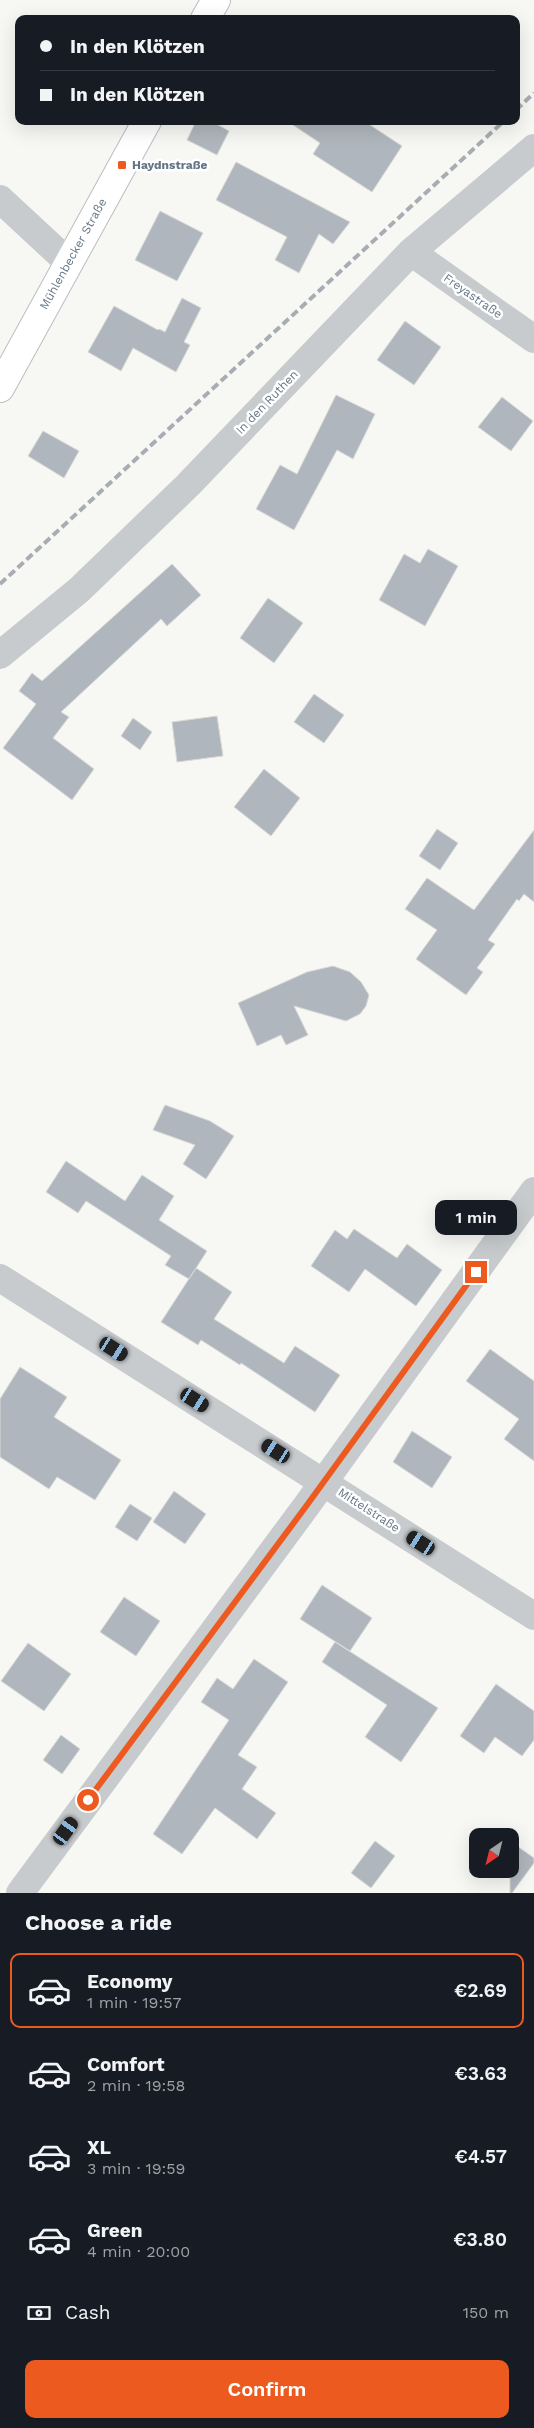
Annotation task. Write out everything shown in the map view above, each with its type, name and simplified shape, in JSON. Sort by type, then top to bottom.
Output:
[{"type":"main road","points":[[208,15],[216,0]]},
{"type":"main road","name":"Mühlenbecker Straße","points":[[0,388],[145,125]]},
{"type":"street","name":"In den Ruthen","points":[[0,655],[79,590],[174,498],[411,252],[534,148]]},
{"type":"street","points":[[0,199],[68,262]]},
{"type":"street","name":"Freyastraße","points":[[411,252],[534,339]]},
{"type":"street","points":[[20,1893],[324,1481],[534,1191]]},
{"type":"street","name":"Mittelstraße","points":[[0,1278],[324,1481],[534,1616]]},
{"type":"building","points":[[194,125],[218,125],[229,131],[217,155],[187,140]]},
{"type":"building","points":[[293,125],[370,125],[402,146],[372,192],[313,154],[320,143]]},
{"type":"building","points":[[236,162],[350,222],[333,244],[319,234],[299,273],[275,260],[287,237],[216,200]]},
{"type":"building","points":[[160,211],[203,233],[177,281],[135,260]]},
{"type":"building","points":[[182,298],[201,308],[184,342],[190,345],[176,372],[133,348],[121,371],[88,352],[114,306],[165,332]]},
{"type":"building","points":[[405,321],[441,347],[414,385],[377,360]]},
{"type":"building","points":[[336,395],[375,414],[353,459],[337,450],[294,530],[256,509],[280,465],[297,474]]},
{"type":"building","points":[[502,397],[533,421],[511,451],[478,427]]},
{"type":"building","points":[[43,431],[79,451],[64,478],[28,456]]},
{"type":"building","points":[[428,549],[458,566],[425,626],[379,600],[404,554],[420,563]]},
{"type":"building","points":[[172,564],[201,595],[167,626],[161,619],[61,712],[69,717],[53,738],[94,769],[72,800],[3,748],[36,704],[19,691],[32,673],[42,681]]},
{"type":"building","points":[[268,598],[303,623],[274,663],[240,638]]},
{"type":"building","points":[[314,694],[344,715],[324,743],[294,722]]},
{"type":"building","points":[[217,716],[223,756],[177,762],[172,722]]},
{"type":"building","points":[[133,718],[152,732],[140,750],[121,736]]},
{"type":"building","points":[[264,769],[300,798],[271,836],[234,807]]},
{"type":"building","points":[[437,829],[458,843],[440,870],[419,856]]},
{"type":"building","points":[[534,830],[534,902],[524,894],[519,901],[517,899],[488,940],[495,944],[477,968],[483,972],[466,995],[416,959],[437,930],[405,909],[427,878],[474,910]]},
{"type":"building","points":[[333,966],[350,972],[361,982],[369,995],[366,1006],[360,1014],[346,1021],[294,1006],[308,1035],[286,1045],[281,1035],[257,1046],[238,1003],[307,972]]},
{"type":"building","points":[[165,1105],[210,1121],[234,1136],[206,1179],[183,1164],[195,1145],[153,1130]]},
{"type":"building","points":[[66,1161],[125,1201],[142,1175],[174,1196],[159,1220],[207,1251],[189,1279],[165,1265],[171,1256],[86,1201],[78,1213],[46,1192]]},
{"type":"building","points":[[354,1229],[397,1258],[407,1244],[442,1270],[416,1306],[365,1269],[349,1292],[311,1266],[335,1230],[347,1239]]},
{"type":"building","points":[[196,1268],[232,1292],[214,1319],[284,1363],[295,1346],[340,1375],[315,1412],[241,1363],[240,1365],[201,1340],[198,1345],[161,1322]]},
{"type":"building","points":[[490,1349],[534,1381],[534,1461],[504,1439],[519,1419],[466,1381]]},
{"type":"building","points":[[20,1367],[67,1397],[54,1417],[121,1460],[95,1500],[57,1477],[49,1489],[0,1457],[0,1399]]},
{"type":"building","points":[[412,1431],[452,1457],[432,1488],[393,1462]]},
{"type":"building","points":[[174,1491],[206,1514],[185,1544],[153,1522]]},
{"type":"building","points":[[130,1504],[152,1518],[137,1541],[115,1527]]},
{"type":"building","points":[[322,1585],[372,1618],[350,1651],[300,1619]]},
{"type":"building","points":[[124,1597],[160,1621],[136,1656],[100,1632]]},
{"type":"building","points":[[335,1642],[438,1708],[401,1762],[365,1737],[387,1705],[322,1662]]},
{"type":"building","points":[[28,1643],[71,1674],[44,1711],[1,1681]]},
{"type":"building","points":[[254,1659],[288,1682],[238,1755],[257,1767],[242,1789],[276,1813],[257,1839],[215,1808],[182,1854],[153,1834],[229,1720],[201,1702],[217,1678],[233,1689]]},
{"type":"building","points":[[496,1684],[534,1711],[534,1740],[522,1756],[495,1737],[484,1753],[460,1736]]},
{"type":"building","points":[[61,1735],[80,1749],[62,1774],[43,1760]]},
{"type":"building","points":[[375,1841],[395,1856],[371,1888],[351,1873]]},
{"type":"building","points":[[519,1847],[534,1858],[534,1863],[512,1893],[510,1893],[510,1878],[519,1878]]},
{"type":"railway","points":[[520,106],[534,93]]},
{"type":"railway","points":[[0,584],[500,125]]},
{"type":"place","name":"Haydnstraße","points":[[122,165]]},
{"type":"route","points":[[88,1800],[307,1505],[476,1272]]}]
